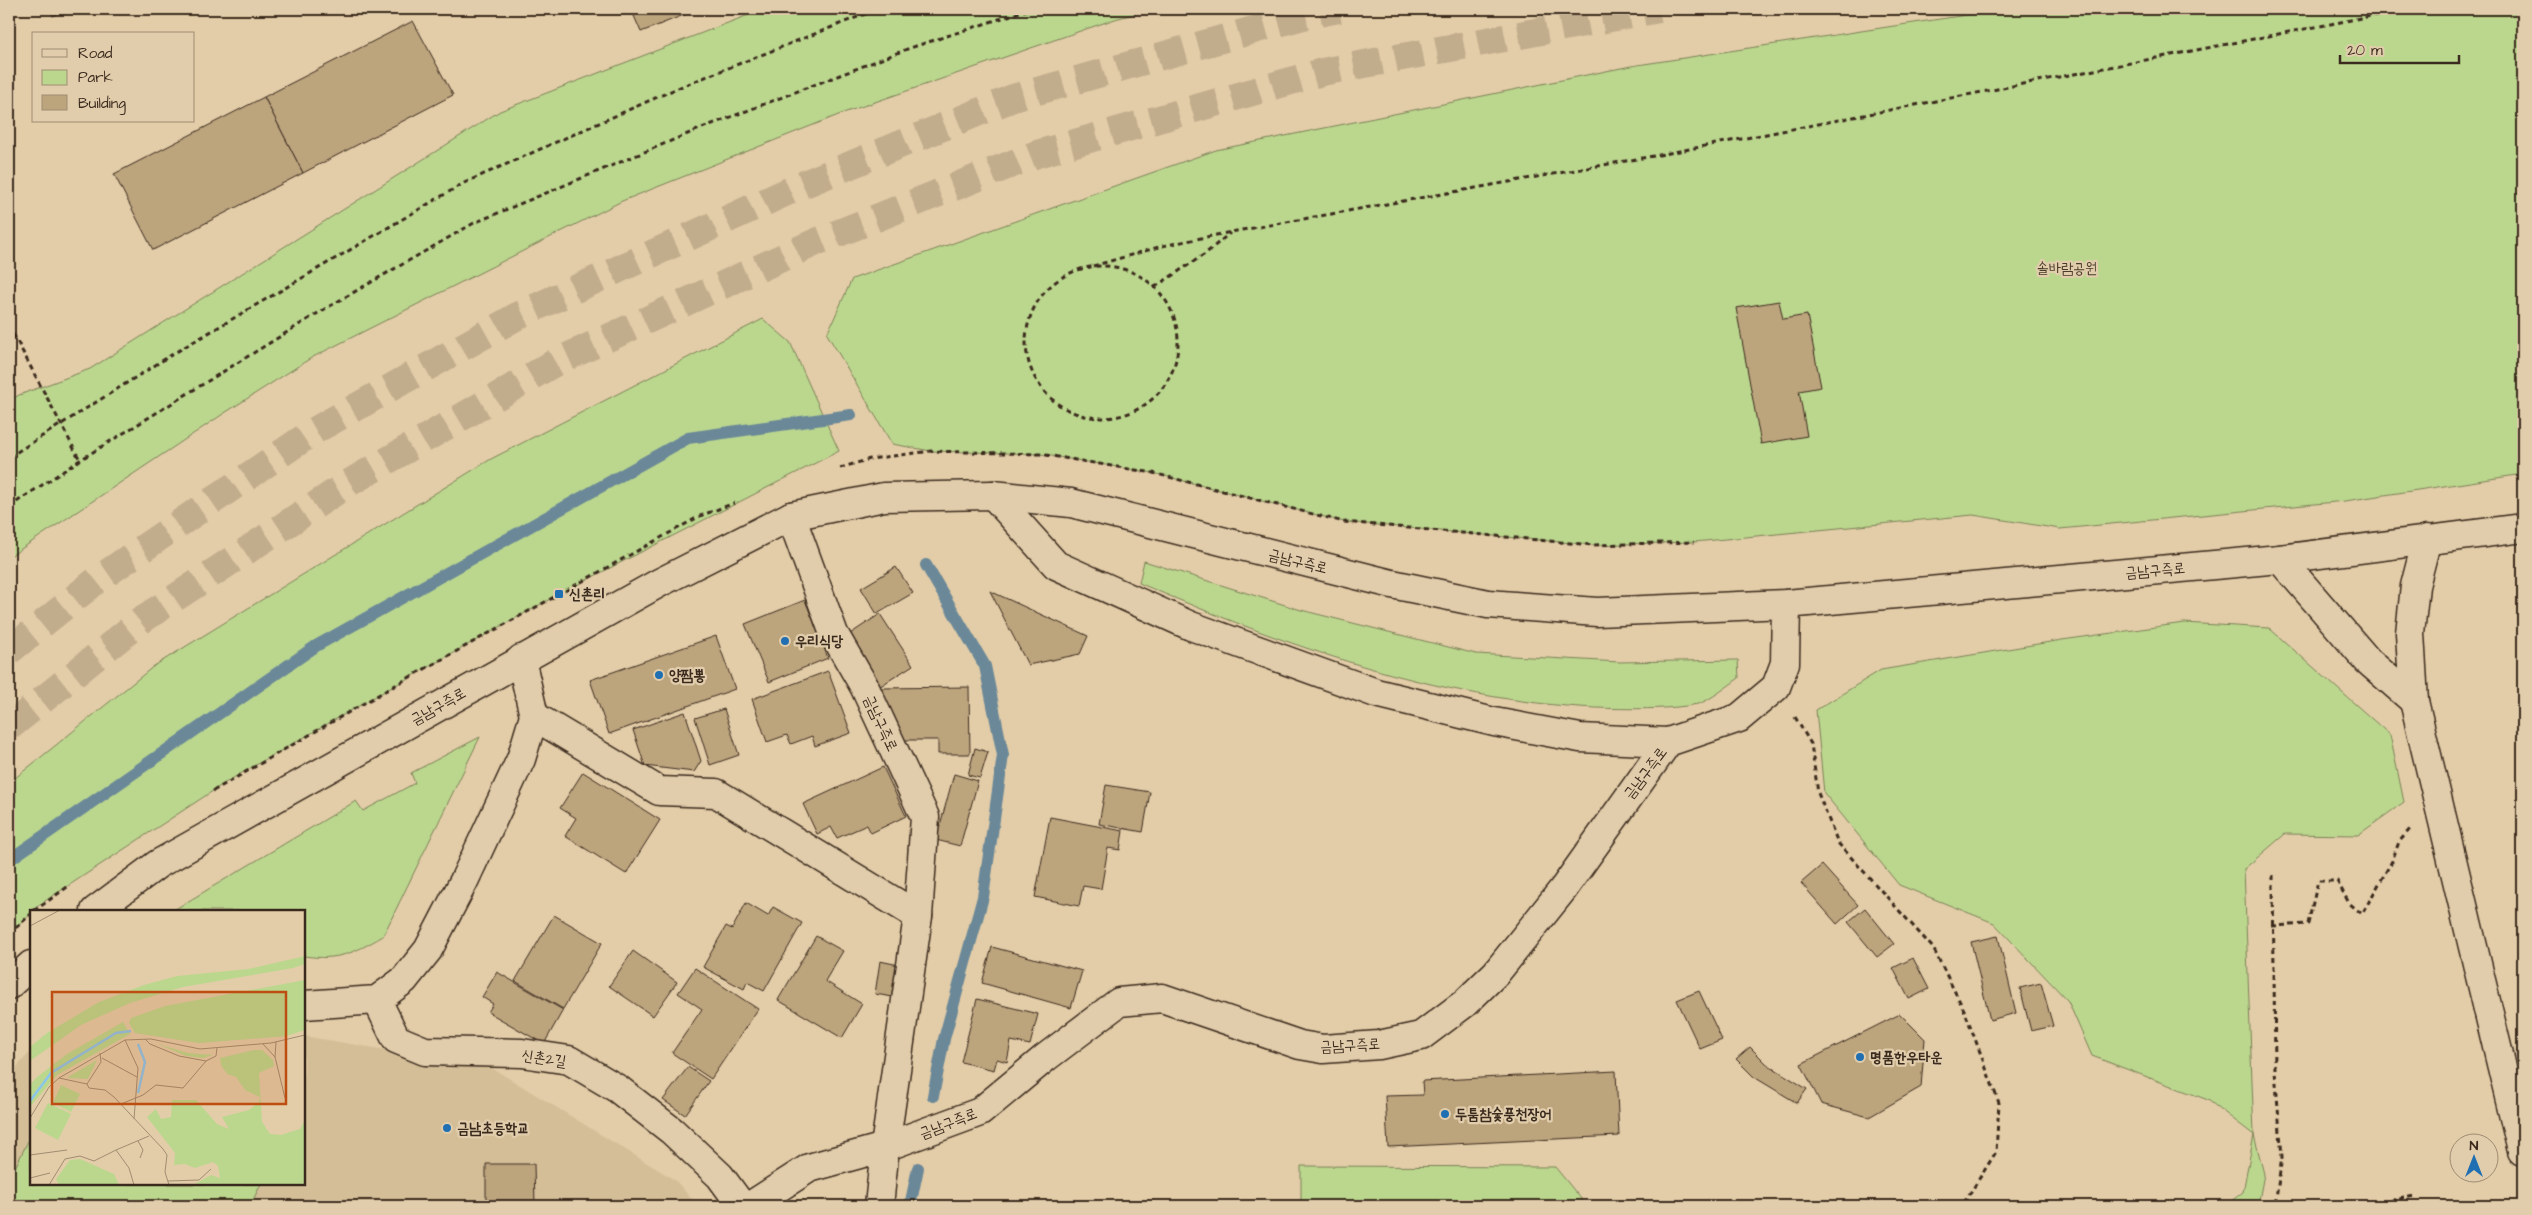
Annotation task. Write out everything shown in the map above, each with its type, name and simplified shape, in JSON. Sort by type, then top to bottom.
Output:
[{"type":"street","name":"금남구즉로","points":[[993,495],[1056,566],[1191,626],[1385,696],[1494,722],[1580,738],[1668,742],[1739,718],[1776,687],[1785,664],[1786,604]]},
{"type":"street","name":"금남구즉로","points":[[96,910],[158,864],[659,583],[791,516],[884,497],[993,495],[1071,503],[1392,584],[1488,604],[1597,612],[1786,604],[2280,559],[2523,528]]},
{"type":"street","name":"금남구즉로","points":[[791,516],[834,634],[864,686],[925,817],[918,916],[885,1147],[879,1206]]},
{"type":"street","points":[[2428,539],[2415,586],[2410,633],[2414,700],[2522,1151]]},
{"type":"street","points":[[2280,559],[2368,662],[2414,700]]},
{"type":"street","points":[[305,1005],[377,1000],[404,980],[428,950],[464,881],[521,760],[534,716],[521,660]]},
{"type":"street","points":[[534,716],[659,791],[716,793],[918,916]]},
{"type":"street","name":"금남구즉로","points":[[750,1206],[809,1168],[885,1147],[980,1112],[1045,1058],[1119,1002],[1162,998],[1300,1046],[1323,1049],[1379,1045],[1421,1036],[1466,1003],[1496,973],[1564,888],[1668,742]]},
{"type":"street","points":[[9,985],[30,966]]},
{"type":"street","name":"신촌2길","points":[[377,1000],[396,1039],[425,1051],[522,1054],[569,1060],[618,1088],[672,1131],[720,1176],[742,1206]]},
{"type":"path","points":[[9,457],[60,423],[184,347],[464,183],[680,87],[878,9]]},
{"type":"path","points":[[9,507],[80,460],[323,310],[474,223],[738,114],[910,48],[1030,9]]},
{"type":"path","points":[[1093,266],[1115,267],[1137,274],[1155,287],[1171,308],[1178,332],[1177,358],[1168,382],[1151,401],[1129,414],[1103,419],[1078,415],[1055,403],[1037,384],[1027,360],[1025,334],[1032,310],[1047,289],[1068,274],[1093,266],[1162,246],[1231,232],[1659,155],[2407,9]]},
{"type":"path","points":[[1155,287],[1205,254],[1231,232]]},
{"type":"path","points":[[9,326],[80,460]]},
{"type":"path","points":[[1776,687],[1812,744],[1818,793],[1838,843],[1933,948],[1965,1012],[1999,1103],[1996,1152],[1962,1206]]},
{"type":"path","points":[[2272,926],[2308,924],[2318,881],[2337,881],[2349,903],[2362,914],[2392,861],[2399,842],[2413,825],[2438,804]]},
{"type":"path","points":[[2273,875],[2274,1071],[2282,1157],[2276,1206]]},
{"type":"path","points":[[9,934],[30,915]]},
{"type":"path","points":[[2364,1206],[2414,1196]]},
{"type":"shaded area","name":"금남초등학교","points":[[305,1036],[492,1068],[675,1180],[698,1206],[9,1206],[9,1076],[30,1052],[30,1185],[305,1185]]},
{"type":"green space","points":[[764,9],[1153,9],[1115,19],[846,112],[622,201],[311,358],[223,414],[9,557],[9,401],[19,395],[90,369],[500,111]]},
{"type":"green space","name":"솔바람공원","points":[[2006,9],[2523,9],[2523,474],[2345,501],[2060,529],[1973,515],[1694,542],[1592,545],[1344,522],[1153,473],[1040,454],[931,451],[892,444],[827,334],[852,279],[1216,150],[1631,66]]},
{"type":"green space","points":[[763,319],[790,342],[839,451],[559,594],[228,781],[30,910],[30,915],[9,934],[9,783],[154,666],[491,459]]},
{"type":"green space","points":[[1144,561],[1301,610],[1476,654],[1619,662],[1738,660],[1739,678],[1698,704],[1661,708],[1596,708],[1536,703],[1477,694],[1362,666],[1249,628],[1139,583]]},
{"type":"green space","points":[[2184,623],[2269,628],[2390,735],[2404,802],[2358,835],[2285,834],[2244,869],[2254,1135],[2208,1100],[2092,1056],[2068,1001],[1994,923],[1899,885],[1824,793],[1816,710],[1881,670],[2062,640]]},
{"type":"green space","points":[[480,737],[383,936],[373,942],[354,951],[336,956],[305,956],[305,910],[174,910],[356,801],[363,811],[415,783],[411,773]]},
{"type":"green space","points":[[2254,1135],[2264,1174],[2258,1206],[2225,1206],[2243,1192]]},
{"type":"green space","points":[[30,1137],[30,1185],[260,1185],[250,1206],[22,1206],[9,1200],[9,1180]]},
{"type":"green space","points":[[1301,1166],[1555,1167],[1587,1206],[1301,1206]]},
{"type":"building","points":[[49,9],[67,9],[53,16]]},
{"type":"building","points":[[631,9],[699,9],[641,32]]},
{"type":"building","points":[[413,21],[453,95],[303,173],[264,97]]},
{"type":"building","points":[[264,97],[303,173],[153,250],[114,174]]},
{"type":"building","points":[[1779,301],[1783,319],[1807,315],[1821,387],[1799,391],[1807,436],[1761,444],[1736,308]]},
{"type":"building","points":[[896,567],[913,593],[877,614],[861,588]]},
{"type":"building","points":[[990,591],[1088,636],[1080,654],[1028,665]]},
{"type":"building","points":[[805,600],[828,658],[769,682],[745,624]]},
{"type":"building","points":[[880,614],[913,665],[879,687],[847,636]]},
{"type":"building","points":[[716,636],[735,689],[609,734],[590,680]]},
{"type":"building","points":[[828,671],[851,733],[815,746],[812,736],[791,744],[787,735],[767,742],[752,699]]},
{"type":"building","points":[[969,687],[970,754],[938,754],[938,740],[896,740],[880,688]]},
{"type":"building","points":[[724,709],[739,755],[710,765],[695,718]]},
{"type":"building","points":[[685,712],[701,761],[694,772],[645,766],[633,730]]},
{"type":"building","points":[[975,748],[988,752],[980,778],[968,775]]},
{"type":"building","points":[[883,767],[906,816],[871,833],[867,825],[837,838],[831,827],[817,834],[803,804]]},
{"type":"building","points":[[583,772],[660,820],[626,874],[565,836],[576,818],[560,808]]},
{"type":"building","points":[[954,774],[978,781],[960,846],[936,840]]},
{"type":"building","points":[[1106,785],[1150,792],[1143,832],[1099,824]]},
{"type":"building","points":[[1050,817],[1123,831],[1120,850],[1108,848],[1101,889],[1083,886],[1079,906],[1035,897]]},
{"type":"building","points":[[1822,865],[1858,905],[1837,924],[1801,883]]},
{"type":"building","points":[[746,903],[768,916],[773,907],[802,923],[764,991],[747,982],[744,989],[703,967],[726,926],[732,929]]},
{"type":"building","points":[[1865,908],[1894,944],[1877,957],[1848,922]]},
{"type":"building","points":[[554,915],[602,943],[563,1009],[515,981]]},
{"type":"building","points":[[816,936],[843,951],[825,981],[862,1004],[842,1038],[778,1000]]},
{"type":"building","points":[[1998,936],[2016,1013],[1990,1020],[1971,942]]},
{"type":"building","points":[[992,947],[1082,971],[1071,1008],[982,983]]},
{"type":"building","points":[[633,951],[677,982],[653,1016],[609,986]]},
{"type":"building","points":[[1913,958],[1929,989],[1909,999],[1893,968]]},
{"type":"building","points":[[880,961],[899,965],[893,997],[875,994]]},
{"type":"building","points":[[695,968],[758,1009],[711,1079],[672,1053],[702,1009],[678,993]]},
{"type":"building","points":[[497,972],[563,1010],[544,1044],[488,1012],[493,1004],[482,997]]},
{"type":"building","points":[[2041,983],[2053,1026],[2031,1031],[2020,988]]},
{"type":"building","points":[[1699,991],[1722,1040],[1700,1049],[1677,1000]]},
{"type":"building","points":[[977,999],[1038,1014],[1030,1045],[1011,1041],[1007,1062],[997,1059],[994,1070],[961,1062]]},
{"type":"building","points":[[1900,1014],[1925,1039],[1921,1087],[1869,1117],[1821,1104],[1801,1064]]},
{"type":"building","points":[[1750,1047],[1767,1064],[1807,1089],[1797,1103],[1754,1077],[1736,1059]]},
{"type":"building","points":[[688,1067],[709,1081],[685,1115],[663,1100]]},
{"type":"building","points":[[1616,1071],[1619,1136],[1388,1147],[1385,1096],[1423,1095],[1422,1081]]},
{"type":"building","points":[[486,1164],[534,1164],[535,1206],[486,1206]]},
{"type":"waterway","points":[[9,860],[316,646],[688,438],[851,415]]},
{"type":"waterway","points":[[926,565],[985,666],[1003,755],[983,897],[944,1039],[933,1096]]},
{"type":"waterway","points":[[910,1206],[918,1168]]},
{"type":"tunnel","points":[[9,651],[97,580],[314,431],[521,314],[802,185],[1013,98],[1303,16],[1339,9]]},
{"type":"tunnel","points":[[9,727],[143,619],[349,483],[556,362],[816,242],[1037,154],[1322,72],[1659,9]]},
{"type":"place","name":"신촌리","points":[[559,594]]},
{"type":"place","name":"우리식당","points":[[785,641]]},
{"type":"place","name":"양짬뽕","points":[[659,675]]},
{"type":"place","name":"명품한우타운","points":[[1860,1057]]},
{"type":"place","name":"두툼참숯풍천장어","points":[[1445,1114]]},
{"type":"place","name":"금남초등학교","points":[[447,1128]]}]
